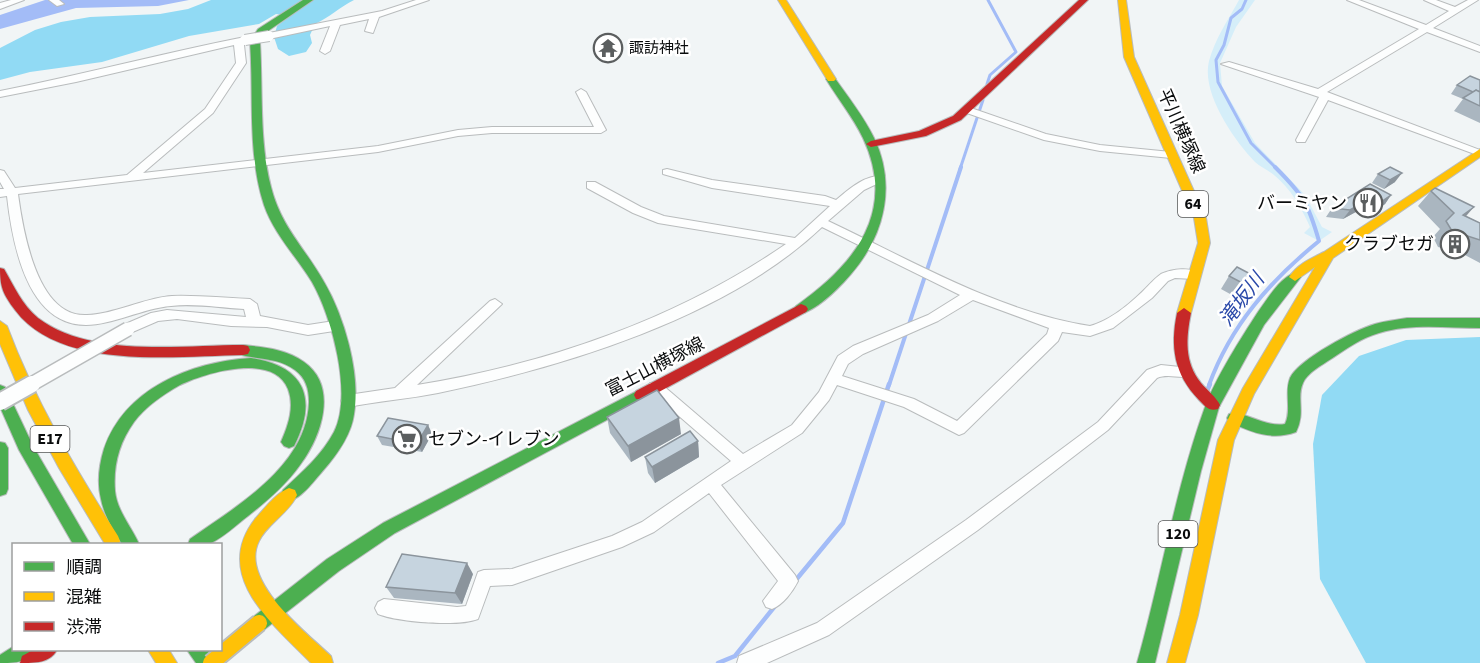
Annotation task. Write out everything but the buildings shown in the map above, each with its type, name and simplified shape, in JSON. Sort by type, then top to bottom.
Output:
[{"type":"main road","points":[[309,0],[288,11],[261,31],[255,42],[262,163],[273,214],[284,235],[321,286],[334,326],[348,401],[345,424],[334,446],[314,472],[259,526],[249,545],[246,568],[250,578],[275,610],[324,663]]},
{"type":"main road","name":"富士山横塚線","points":[[210,663],[275,610],[352,552],[389,528],[807,306],[850,269],[867,244],[880,209],[881,178],[871,144],[783,0]]},
{"type":"main road","points":[[871,144],[933,131],[950,124],[968,110],[1084,0]]},
{"type":"main road","name":"平川横塚線","points":[[1122,0],[1130,57],[1200,218],[1203,231],[1204,243],[1178,337],[1179,354],[1185,372],[1196,390],[1213,405],[1234,418],[1263,430],[1285,431],[1292,428],[1294,422],[1293,387],[1299,377],[1311,365],[1349,339],[1366,332],[1402,325],[1480,323]]},
{"type":"main road","name":"120","points":[[1146,663],[1164,605],[1180,522],[1213,405],[1257,324],[1283,288],[1306,266],[1328,255],[1480,153]]},
{"type":"main road","name":"120","points":[[1176,663],[1190,615],[1226,440],[1234,418],[1328,255]]},
{"type":"main road","points":[[0,272],[8,291],[27,316],[38,326],[64,338],[105,348],[130,350],[259,351],[287,358],[307,372],[317,391],[318,411],[301,451],[290,466],[259,497],[191,541]]},
{"type":"main road","name":"E17","points":[[0,326],[49,437],[113,543]]},
{"type":"main road","points":[[130,543],[112,513],[105,480],[106,465],[114,442],[127,420],[140,406],[170,384],[203,370],[228,364],[252,363],[278,370],[296,386],[301,408],[299,422],[281,456],[191,541]]},
{"type":"main road","name":"E17","points":[[0,391],[27,450],[81,543]]},
{"type":"main road","points":[[0,448],[0,489]]},
{"type":"main road","points":[[4,663],[22,651]]},
{"type":"main road","points":[[29,663],[47,651]]},
{"type":"main road","points":[[158,651],[168,663]]},
{"type":"main road","points":[[197,651],[210,663]]},
{"type":"main road","points":[[215,651],[225,663]]},
{"type":"street","points":[[0,6],[20,0]]},
{"type":"street","points":[[0,94],[76,79],[198,49],[375,15],[425,0]]},
{"type":"street","points":[[1351,0],[1480,49]]},
{"type":"street","points":[[1428,0],[1456,10]]},
{"type":"street","points":[[1300,140],[1322,94],[1474,0]]},
{"type":"street","points":[[369,31],[375,15]]},
{"type":"street","points":[[325,51],[336,23]]},
{"type":"street","points":[[129,178],[209,111],[240,63],[239,45],[243,40]]},
{"type":"street","points":[[1226,64],[1322,94],[1480,153]]},
{"type":"street","points":[[6,193],[378,149],[458,133],[492,130],[601,130],[581,92]]},
{"type":"street","points":[[968,110],[1044,137],[1100,148],[1171,155]]},
{"type":"street","points":[[667,172],[712,184],[818,199],[840,205]]},
{"type":"street","points":[[0,173],[35,285],[46,301],[58,312],[70,318],[87,320],[163,302],[215,304],[242,302],[250,304],[254,321]]},
{"type":"street","points":[[348,401],[398,394],[516,370],[611,340],[719,292],[797,242],[866,183],[881,178]]},
{"type":"street","points":[[591,185],[637,210],[662,220],[797,242]]},
{"type":"street","points":[[821,222],[972,294],[1058,326],[1090,331],[1108,325],[1147,295],[1164,278],[1174,274],[1194,275]]},
{"type":"street","points":[[384,608],[457,616],[472,613],[484,578],[512,577],[616,542],[648,526],[742,462],[764,452],[797,429],[824,396],[843,360],[858,350],[933,318],[972,294]]},
{"type":"street","points":[[398,394],[495,304]]},
{"type":"street","points":[[0,402],[128,329],[147,320],[174,312],[224,321],[254,321],[310,331],[334,326]]},
{"type":"street","points":[[832,378],[909,403],[959,429],[1053,337],[1058,326]]},
{"type":"street","points":[[746,663],[823,629],[972,525],[1103,426],[1152,374],[1161,370],[1185,372]]},
{"type":"street","points":[[655,387],[742,462]]},
{"type":"street","points":[[711,484],[789,581],[772,601]]},
{"type":"shaded area","points":[[45,0],[189,0],[158,6],[76,8],[0,29],[0,15]]},
{"type":"shaded area","points":[[211,0],[354,0],[315,24],[310,35],[312,43],[306,52],[289,56],[278,49],[274,37],[277,26],[290,16],[276,14],[259,24],[189,36],[102,62],[30,72],[0,80],[0,48],[35,30],[61,22],[90,17],[160,14],[188,9]]},
{"type":"shaded area","points":[[1239,0],[1255,0],[1236,27],[1220,63],[1222,86],[1255,143],[1305,195],[1322,227],[1332,232],[1319,241],[1304,233],[1310,227],[1286,186],[1272,173],[1257,164],[1229,129],[1210,87],[1209,61],[1218,37]]},
{"type":"shaded area","points":[[1480,337],[1480,663],[1366,663],[1320,579],[1313,444],[1322,395],[1359,356],[1406,340]]},
{"type":"waterway","points":[[987,84],[990,75],[1016,52],[988,0]]},
{"type":"waterway","name":"滝坂川","points":[[1209,385],[1229,343],[1254,306],[1284,272],[1319,241],[1312,217],[1304,201],[1293,185],[1251,143],[1218,82],[1216,60],[1224,45],[1231,18],[1242,9],[1246,0]]},
{"type":"waterway","points":[[960,169],[983,100]]},
{"type":"waterway","points":[[889,385],[961,167]]},
{"type":"waterway","points":[[795,581],[843,523],[889,384]]},
{"type":"waterway","name":"滝坂川","points":[[1207,391],[1210,384]]},
{"type":"waterway","points":[[718,663],[735,656],[775,606]]},
{"type":"traffic: fast","points":[[289,495],[333,447],[343,428],[348,395],[343,354],[332,313],[318,282],[274,216],[265,186],[259,145],[255,42],[261,31],[309,0]]},
{"type":"traffic: fast","points":[[801,309],[841,277],[868,240],[877,219],[880,196],[879,172],[872,146],[859,120],[831,79]]},
{"type":"traffic: fast","points":[[1146,663],[1193,471],[1212,407],[1259,321],[1295,277]]},
{"type":"traffic: fast","points":[[1234,418],[1270,431],[1291,428],[1295,419],[1294,391],[1297,379],[1314,363],[1355,337],[1378,328],[1407,323],[1480,323]]},
{"type":"traffic: fast","points":[[197,543],[236,516],[277,481],[295,461],[308,440],[316,417],[316,393],[313,381],[307,372],[278,356],[243,350]]},
{"type":"traffic: fast","points":[[130,543],[110,504],[107,490],[108,463],[116,438],[131,416],[150,397],[173,382],[199,371],[225,365],[251,363],[267,365],[280,371],[290,379],[296,389],[298,401],[295,428],[289,442]]},
{"type":"traffic: fast","points":[[0,391],[27,450],[81,543]]},
{"type":"traffic: fast","points":[[259,623],[333,565],[389,528],[641,395]]},
{"type":"traffic: fast","points":[[0,448],[0,489]]},
{"type":"traffic: fast","points":[[4,663],[22,651]]},
{"type":"traffic: fast","points":[[197,651],[208,663]]},
{"type":"traffic: slow","points":[[782,0],[831,79]]},
{"type":"traffic: slow","points":[[1122,0],[1129,57],[1200,218],[1204,243],[1184,313]]},
{"type":"traffic: slow","points":[[1295,277],[1306,266],[1328,255],[1480,152]]},
{"type":"traffic: slow","points":[[1176,663],[1189,615],[1226,440],[1248,392],[1328,255]]},
{"type":"traffic: slow","points":[[0,326],[36,410],[112,541]]},
{"type":"traffic: slow","points":[[289,495],[269,515],[252,538],[247,555],[248,570],[254,585],[275,614],[324,663]]},
{"type":"traffic: slow","points":[[211,663],[259,623]]},
{"type":"traffic: slow","points":[[158,651],[168,663]]},
{"type":"traffic: jam","points":[[871,144],[922,134],[957,118],[1084,0]]},
{"type":"traffic: jam","points":[[0,272],[14,298],[33,321],[54,334],[79,343],[134,351],[243,350]]},
{"type":"traffic: jam","points":[[641,395],[801,309]]},
{"type":"traffic: jam","points":[[1184,313],[1180,341],[1183,364],[1194,384],[1213,405]]},
{"type":"traffic: jam","points":[[29,663],[47,651]]},
{"type":"place","name":"諏訪神社","points":[[608,48]]},
{"type":"place","name":"バーミヤン","points":[[1368,203]]},
{"type":"place","name":"クラブセガ","points":[[1455,244]]},
{"type":"place","name":"セブン-イレブン","points":[[407,439]]}]
